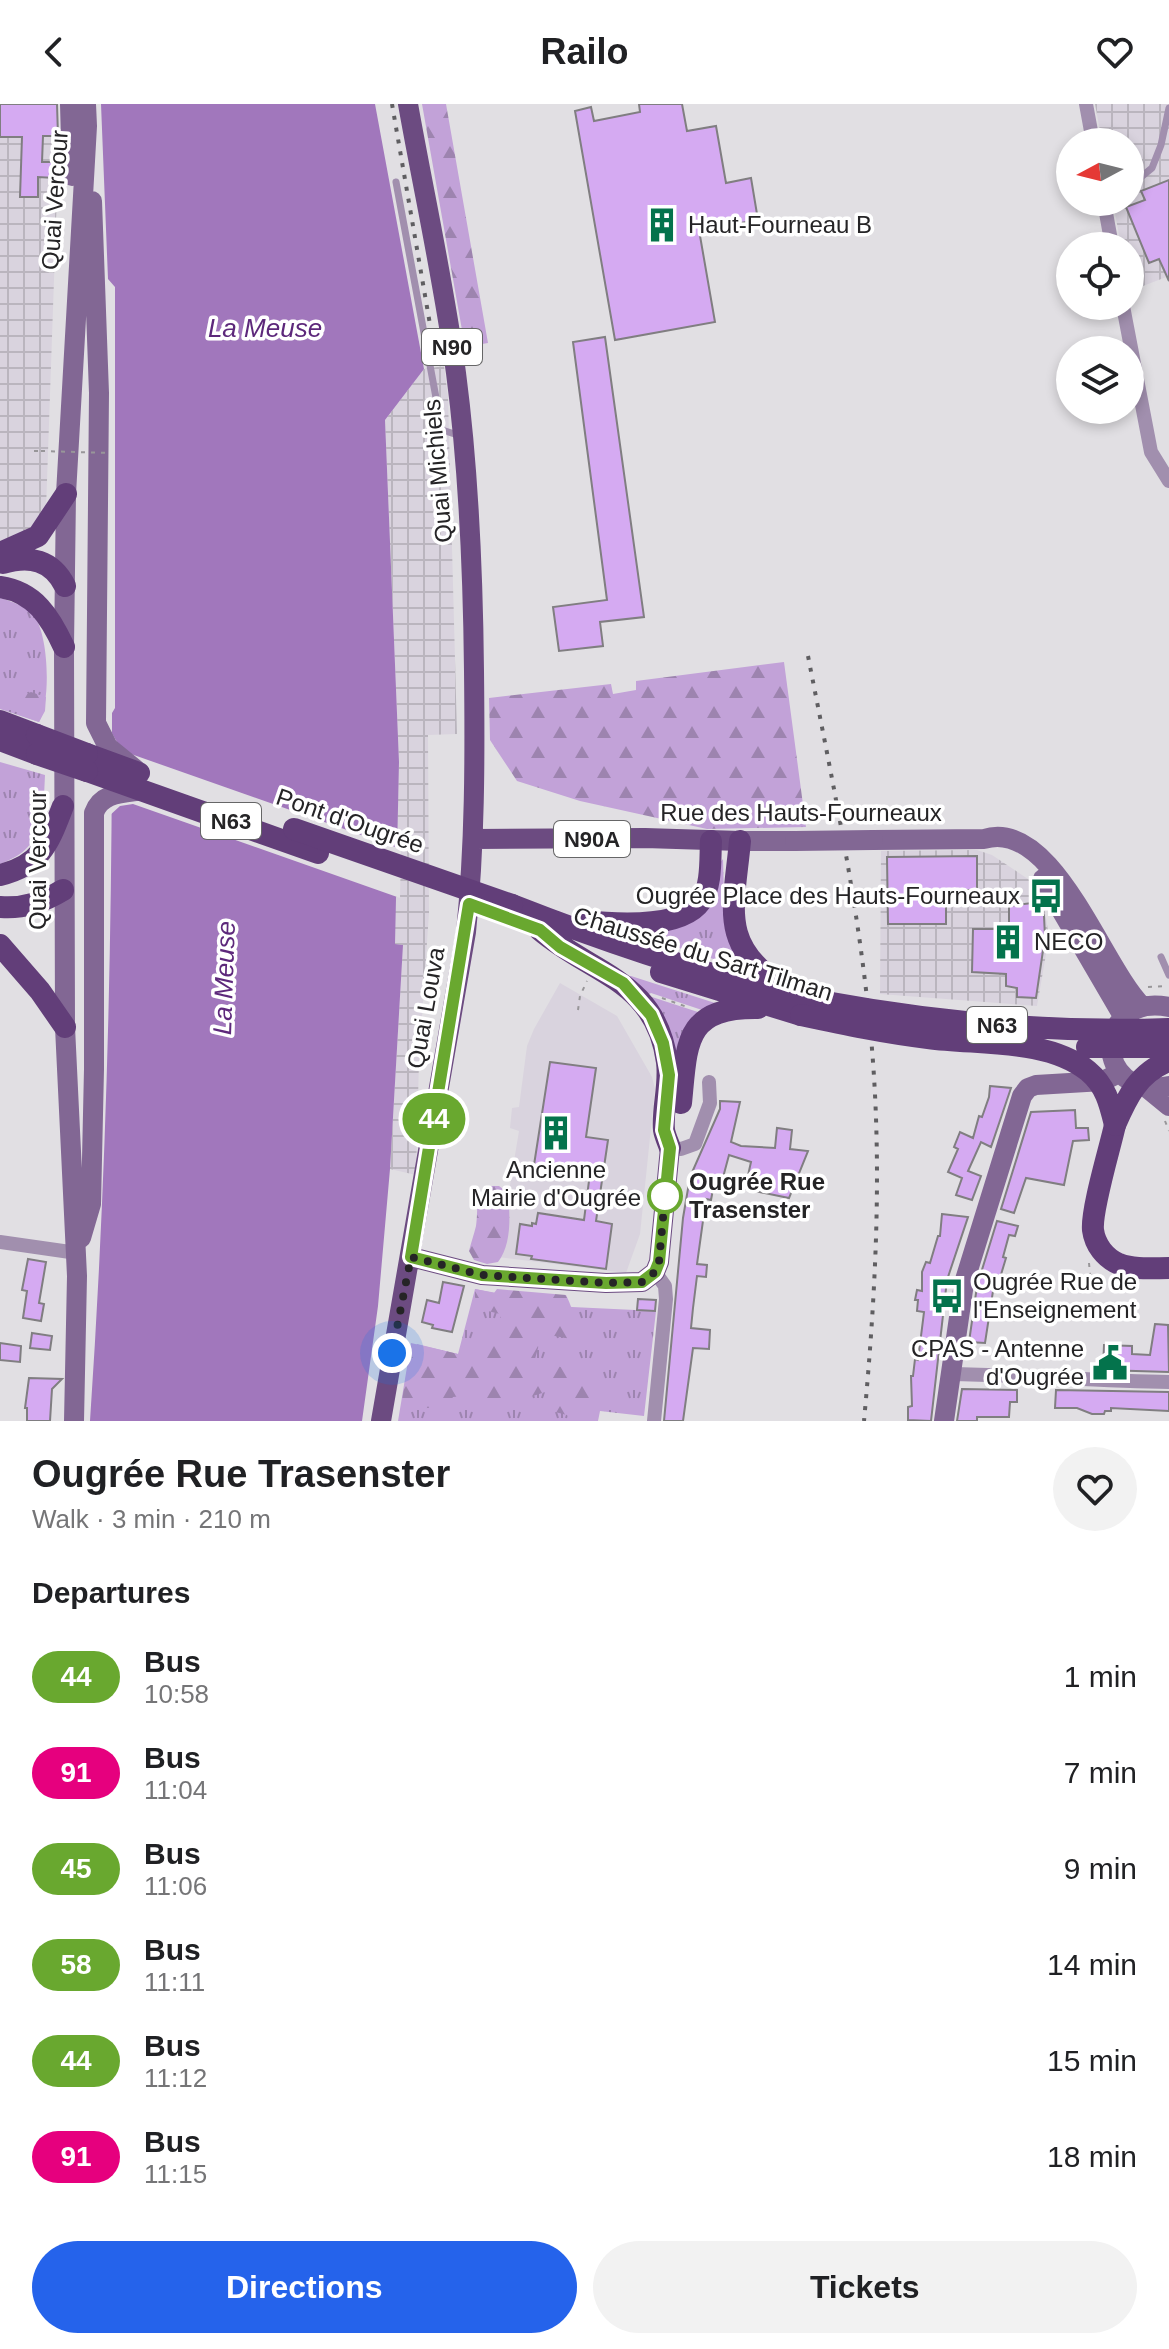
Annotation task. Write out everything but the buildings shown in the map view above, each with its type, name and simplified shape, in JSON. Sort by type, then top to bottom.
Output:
[{"type":"highway","points":[[0,553],[38,536],[66,494]]},
{"type":"highway","points":[[0,563],[24,558],[41,561],[59,573],[65,586]]},
{"type":"highway","points":[[0,587],[16,590],[31,599],[47,614],[64,647]]},
{"type":"highway","name":"N63","points":[[3,726],[15,744],[37,744]]},
{"type":"highway","points":[[0,750],[37,744]]},
{"type":"highway","name":"Pont d'Ougrée","points":[[37,744],[511,911]]},
{"type":"highway","points":[[0,875],[20,868],[38,856],[47,845],[63,806]]},
{"type":"highway","points":[[541,923],[620,925],[666,920],[687,913],[701,903],[707,888],[711,841]]},
{"type":"highway","points":[[740,841],[733,890],[733,922],[739,941],[762,973],[801,1006]]},
{"type":"highway","points":[[0,907],[32,904],[63,890]]},
{"type":"highway","name":"Chaussée du Sart Tilman","points":[[511,911],[772,1008],[826,1002],[991,1025],[1169,1029]]},
{"type":"highway","points":[[541,923],[560,947],[623,983],[651,1015],[667,1059],[664,1130],[670,1148]]},
{"type":"highway","name":"Chaussée du Sart Tilman","points":[[541,923],[658,956],[801,1006],[929,1038],[1042,1048],[1169,1047]]},
{"type":"highway","points":[[0,945],[40,991],[65,1027]]},
{"type":"highway","points":[[670,1148],[678,1131],[686,1055],[696,1029],[708,1017],[727,1009],[772,1008]]},
{"type":"highway","points":[[1042,1048],[1074,1062],[1100,1083],[1109,1099],[1115,1125]]},
{"type":"highway","points":[[1169,1061],[1141,1077],[1115,1125],[1093,1228],[1096,1241],[1107,1257],[1119,1264],[1169,1268]]},
{"type":"main road","name":"Quai Vercour","points":[[70,104],[75,300]]},
{"type":"main road","name":"Quai Vercour","points":[[74,1421],[77,1253],[65,1027],[64,647],[66,494],[86,104]]},
{"type":"main road","name":"Quai Michiels","points":[[408,104],[453,356],[463,436],[474,610],[474,839]]},
{"type":"main road","points":[[77,1253],[91,1204],[94,813],[97,806],[110,796],[143,783],[108,747],[96,723],[97,330],[95,235],[87,126]]},
{"type":"main road","name":"Rue des Hauts-Fourneaux","points":[[474,839],[795,841],[984,839],[1006,836],[1044,861],[1077,905],[1121,982],[1145,996]]},
{"type":"main road","name":"Quai Louva","points":[[381,1421],[466,932],[474,839]]},
{"type":"main road","points":[[984,839],[1020,858],[1044,880],[1123,1016]]},
{"type":"main road","points":[[1169,1007],[1145,996],[1123,1016],[1111,1040],[1113,1063],[1125,1079],[1147,1088],[1169,1086]]},
{"type":"main road","points":[[944,1421],[964,1283],[1022,1096],[1028,1088],[1036,1085],[1103,1081],[1119,1073]]},
{"type":"main road","points":[[1147,1088],[1166,1111]]},
{"type":"main road","points":[[411,1257],[482,1275],[642,1282],[655,1272],[659,1262],[670,1148]]},
{"type":"street","points":[[1086,104],[1090,128]]},
{"type":"street","points":[[1126,320],[1151,452],[1169,481]]},
{"type":"street","points":[[670,1148],[681,1149],[695,1144],[710,1103],[709,1082]]},
{"type":"street","points":[[0,1242],[77,1253]]},
{"type":"street","points":[[654,1421],[666,1299],[665,1286],[655,1272]]},
{"type":"street","points":[[949,1374],[1169,1382]]},
{"type":"lane","points":[[1144,175],[1152,168],[1161,145],[1169,108]]},
{"type":"lane","points":[[396,182],[442,430],[463,436]]},
{"type":"lane","points":[[1161,957],[1169,975]]},
{"type":"path","points":[[34,451],[110,453]]},
{"type":"path","points":[[1145,996],[1169,986]]},
{"type":"path","points":[[578,1010],[581,992]]},
{"type":"path","points":[[653,996],[690,1008]]},
{"type":"path","points":[[1166,1111],[1169,1131]]},
{"type":"path","points":[[1091,1254],[1088,1267],[1094,1282]]},
{"type":"shaded area","points":[[1095,104],[1169,104],[1169,276],[1144,286],[1144,232],[1118,232],[1116,216],[1144,216],[1144,128],[1099,128]]},
{"type":"shaded area","points":[[59,136],[46,510],[33,527],[0,544],[0,137]]},
{"type":"shaded area","points":[[444,366],[448,397],[457,734],[428,735],[429,913],[419,1061],[416,1175],[390,1169],[403,945],[394,944],[399,762],[385,420],[424,369]]},
{"type":"shaded area","points":[[977,850],[992,855],[1031,881],[1043,899],[1049,937],[1037,1006],[880,994],[881,851]]},
{"type":"shaded area","points":[[560,983],[617,1016],[652,1077],[655,1089],[640,1234],[626,1273],[498,1257],[519,1131],[510,1128],[512,1108],[519,1107],[527,1046]]},
{"type":"green space","points":[[422,104],[446,104],[488,343],[465,347]]},
{"type":"green space","points":[[0,598],[27,609],[39,625],[47,685],[39,722],[0,709]]},
{"type":"green space","points":[[784,662],[806,827],[707,829],[580,801],[517,781],[490,740],[489,698],[611,684],[613,694],[636,690],[636,681]]},
{"type":"green space","points":[[31,692],[46,697],[45,711],[39,722],[19,715],[17,710],[24,695]]},
{"type":"green space","points":[[0,762],[45,775],[39,829],[26,849],[0,864]]},
{"type":"green space","points":[[723,859],[724,895],[745,969],[632,933],[669,925]]},
{"type":"green space","points":[[629,976],[715,1003],[708,1012],[651,993],[643,997]]},
{"type":"green space","points":[[652,997],[701,1013],[681,1056],[674,1125],[647,1001]]},
{"type":"green space","points":[[491,1186],[499,1186],[508,1193],[509,1229],[503,1255],[498,1262],[487,1264],[474,1260],[469,1251],[479,1198]]},
{"type":"green space","points":[[475,1289],[572,1307],[656,1311],[644,1416],[600,1411],[598,1421],[398,1421],[411,1343],[458,1354]]},
{"type":"green space","points":[[475,1289],[494,1293],[497,1289],[566,1295],[575,1322],[573,1333],[570,1339],[541,1337],[535,1359],[577,1372],[595,1374],[601,1389],[600,1406],[592,1421],[570,1421],[567,1415],[555,1412],[548,1391],[501,1402],[453,1397],[447,1407],[408,1409],[402,1400],[409,1359],[417,1344],[458,1354],[502,1337],[500,1314],[480,1309]]},
{"type":"water","name":"La Meuse","points":[[101,104],[375,104],[424,369],[385,420],[399,762],[395,944],[403,945],[390,1169],[378,1306],[362,1421],[90,1421],[104,1156],[112,713],[115,708],[115,287],[108,279]]},
{"type":"pier","points":[[108,726],[118,744],[131,754],[401,849],[400,898],[133,804],[120,806],[108,817]]},
{"type":"railway","points":[[392,104],[437,365]]},
{"type":"railway","points":[[808,656],[851,887],[865,980],[874,1076],[876,1224],[864,1421]]},
{"type":"bus line","name":"44","points":[[469,904],[540,930],[560,947],[608,973],[632,991],[658,1028],[669,1075],[664,1130],[670,1148],[659,1262],[655,1272],[642,1282],[606,1283],[482,1275],[411,1257],[469,904]]},
{"type":"place","name":"Haut-Fourneau B","points":[[662,225]]},
{"type":"place","name":"Ougrée Place des Hauts-Fourneaux","points":[[1046,896]]},
{"type":"place","name":"NECO","points":[[1008,942]]},
{"type":"place","name":"Ancienne Mairie d'Ougrée","points":[[556,1133]]},
{"type":"place","name":"Ougrée Rue Trasenster","points":[[665,1196]]},
{"type":"place","name":"Ougrée Rue de l'Enseignement","points":[[947,1296]]},
{"type":"place","name":"CPAS - Antenne d'Ougrée","points":[[1110,1363]]},
{"type":"route","points":[[392,1353],[411,1257],[482,1275],[606,1283],[642,1282],[655,1272],[659,1262],[665,1196]]}]
